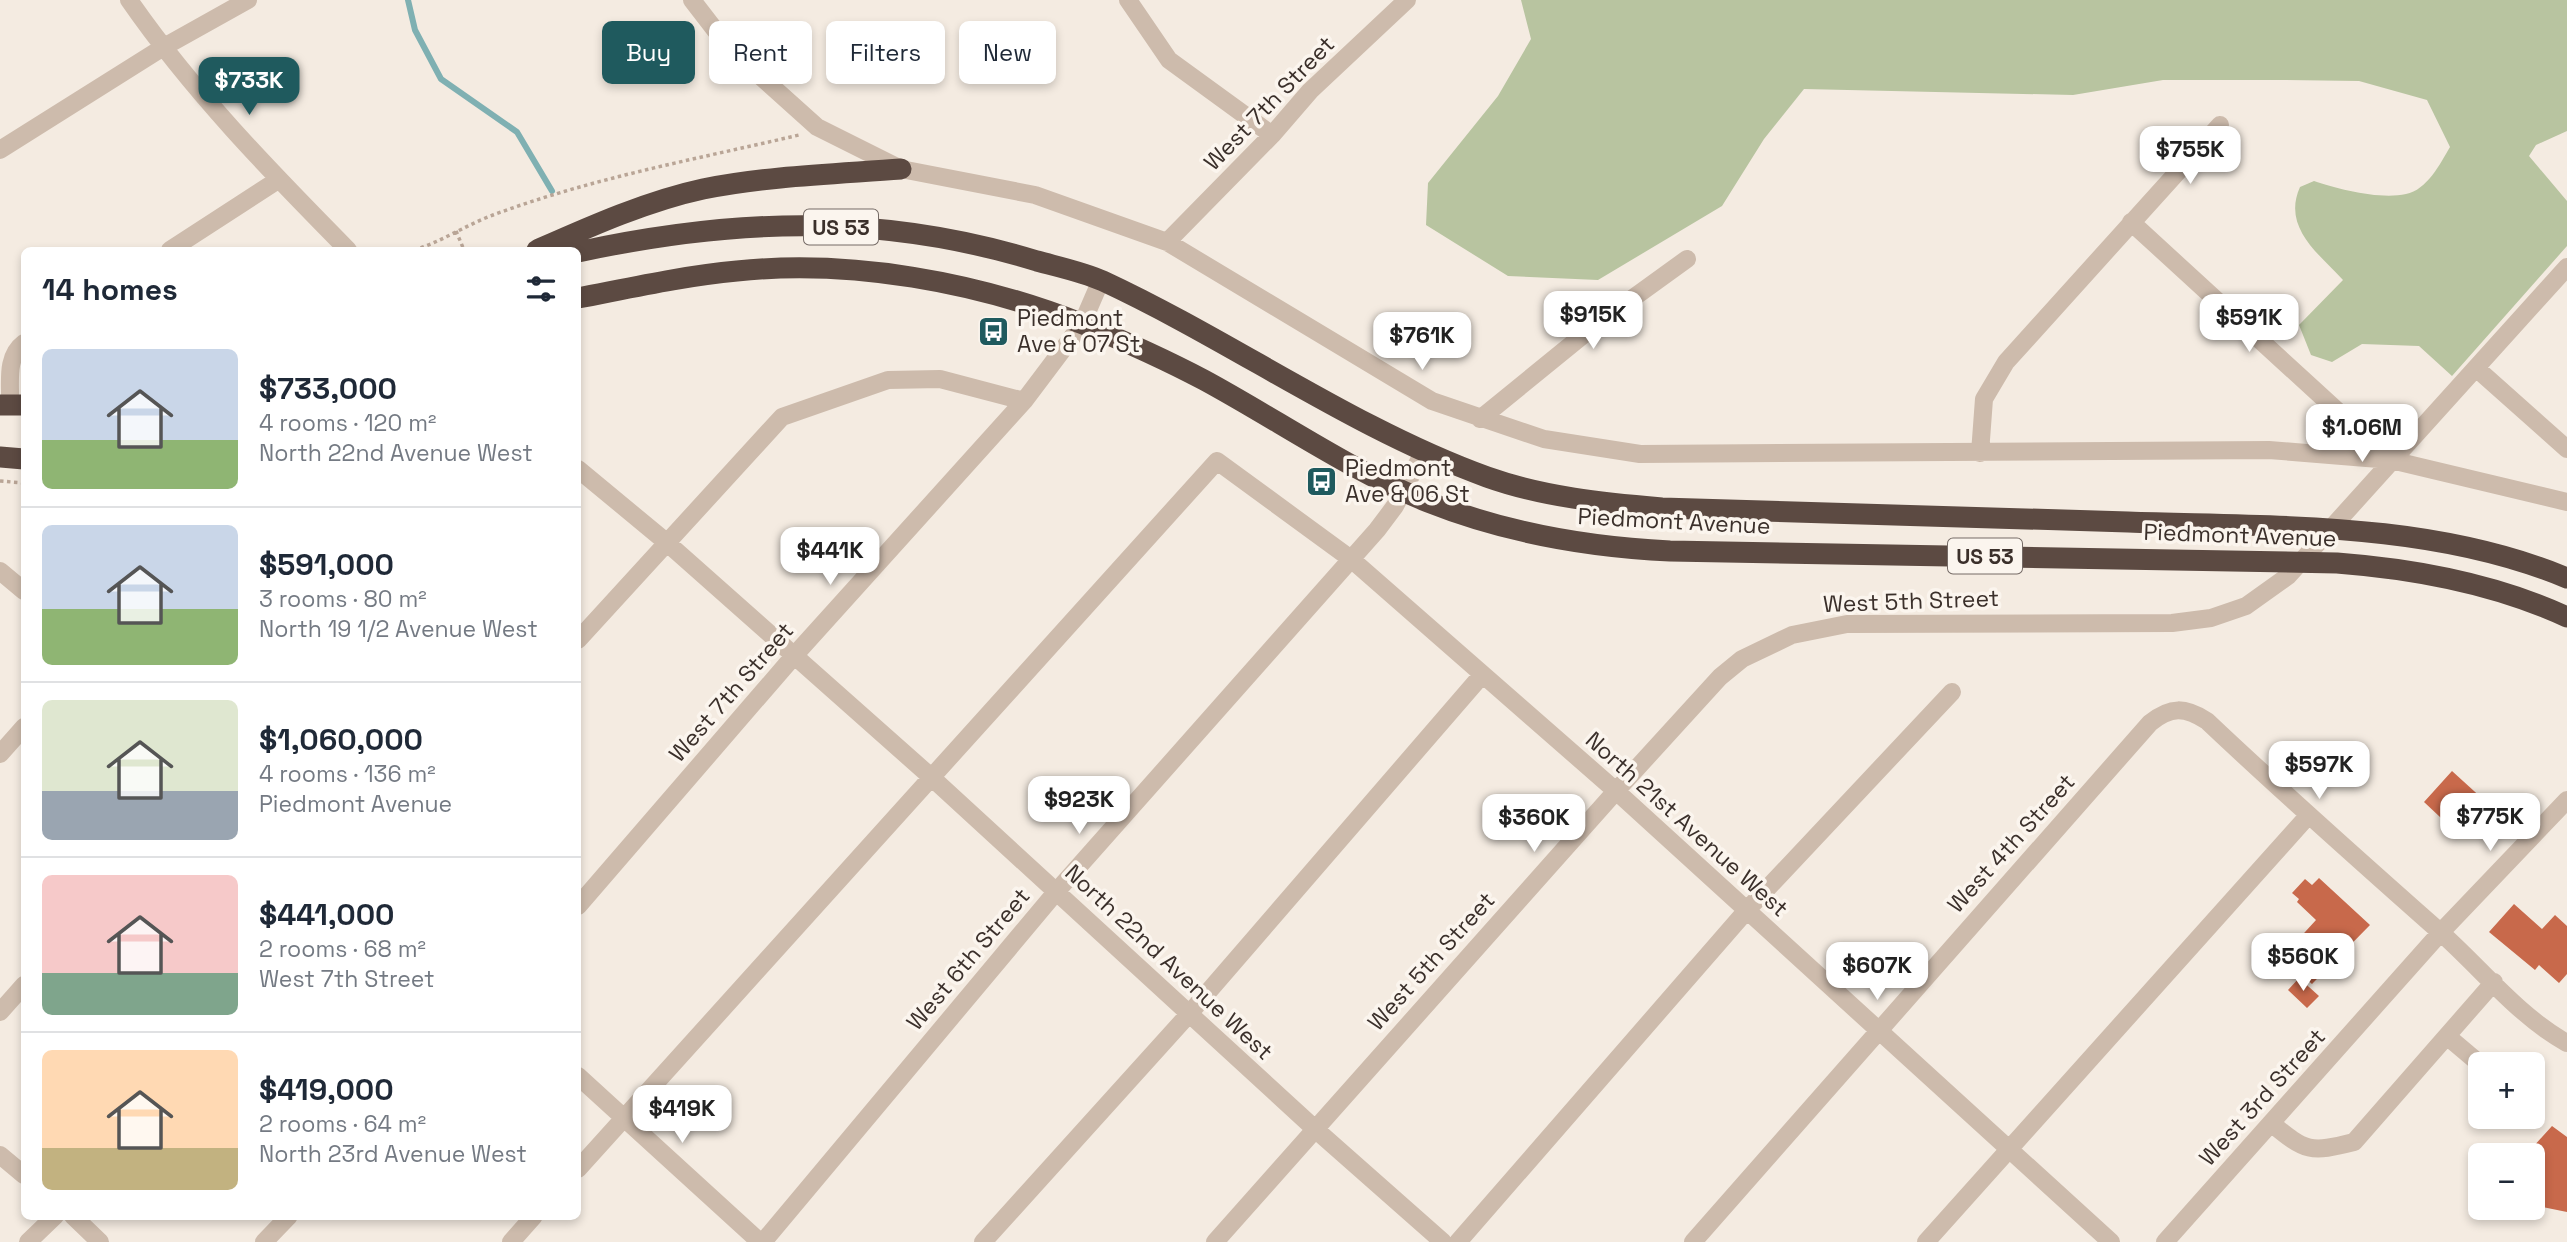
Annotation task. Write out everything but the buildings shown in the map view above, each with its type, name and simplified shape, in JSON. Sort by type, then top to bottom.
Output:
[{"type":"highway","points":[[545,247],[633,212],[701,190],[760,180],[901,169]]},
{"type":"highway","name":"Piedmont Avenue","points":[[581,251],[660,235],[741,225],[812,225],[894,230],[992,247],[1101,280],[1424,451],[1512,484],[1614,504],[2339,531],[2461,547],[2515,560],[2567,578]]},
{"type":"highway","name":"Piedmont Avenue","points":[[581,297],[739,271],[862,272],[985,292],[1082,324],[1202,379],[1403,491],[1457,513],[1514,530],[1609,547],[1670,551],[2337,563],[2382,567],[2444,578],[2527,600],[2567,617]]},
{"type":"highway","points":[[0,457],[21,458]]},
{"type":"street","points":[[130,0],[162,48],[278,180],[345,247]]},
{"type":"street","points":[[0,150],[162,48],[248,0]]},
{"type":"street","points":[[692,0],[729,48],[817,127],[901,169],[1035,195],[1167,242],[1432,401],[1544,439],[1640,454],[2269,450],[2391,460],[2567,502]]},
{"type":"street","points":[[1128,0],[1169,60],[1272,135]]},
{"type":"street","name":"West 7th Street","points":[[1167,242],[1272,135],[1310,91],[1407,0]]},
{"type":"street","points":[[1980,453],[1982,408],[1998,373],[2220,125]]},
{"type":"street","points":[[175,247],[278,180]]},
{"type":"street","points":[[2131,222],[2391,460]]},
{"type":"street","points":[[1480,419],[1582,335],[1687,259]]},
{"type":"street","points":[[2391,460],[2567,267]]},
{"type":"street","name":"West 7th Street","points":[[581,903],[793,657],[1024,401],[1082,324],[1101,280]]},
{"type":"street","points":[[12,405],[11,365],[14,354],[21,346]]},
{"type":"street","points":[[2476,368],[2567,449]]},
{"type":"street","points":[[581,637],[665,541],[782,417],[888,380],[940,379],[1024,401]]},
{"type":"street","name":"West 6th Street","points":[[762,1242],[1056,892],[1387,517],[1424,451]]},
{"type":"street","name":"West 5th Street","points":[[1215,1242],[1720,677],[1760,648],[1792,635],[1829,626],[1936,622],[2172,623],[2219,616],[2246,606],[2279,585],[2391,460]]},
{"type":"street","name":"North 21st Avenue West","points":[[930,776],[1217,461],[1351,559],[1616,791],[2008,1151],[2111,1242]]},
{"type":"street","name":"North 22nd Avenue West","points":[[581,471],[665,541],[930,776],[1315,1129],[1443,1242]]},
{"type":"street","points":[[0,571],[21,588]]},
{"type":"street","points":[[983,1242],[1189,1014],[1482,675]]},
{"type":"street","points":[[1458,1242],[1747,909],[1952,692]]},
{"type":"street","name":"West 4th Street","points":[[1693,1242],[1878,1029],[2150,723],[2163,713],[2179,709],[2192,712],[2207,721],[2307,817]]},
{"type":"street","points":[[0,754],[21,730]]},
{"type":"street","points":[[581,1166],[930,776]]},
{"type":"street","name":"West 3rd Street","points":[[2165,1242],[2441,932],[2567,800]]},
{"type":"street","points":[[1926,1242],[2307,817],[2441,932],[2539,1024],[2567,1043]]},
{"type":"street","points":[[2272,1123],[2298,1145],[2322,1150],[2354,1142],[2494,982]]},
{"type":"street","points":[[0,1012],[21,988]]},
{"type":"street","points":[[2448,1037],[2468,1054]]},
{"type":"street","points":[[581,1079],[762,1242]]},
{"type":"street","points":[[0,1154],[21,1172]]},
{"type":"street","points":[[27,1242],[51,1220]]},
{"type":"street","points":[[76,1220],[100,1242]]},
{"type":"street","points":[[264,1242],[285,1220]]},
{"type":"street","points":[[511,1242],[530,1220]]},
{"type":"path","points":[[421,247],[493,215],[612,178],[800,135],[817,127]]},
{"type":"path","points":[[456,231],[463,247]]},
{"type":"path","points":[[0,481],[21,483]]},
{"type":"green space","points":[[1521,0],[2567,0],[2567,131],[2536,145],[2529,156],[2567,201],[2567,246],[2452,376],[2419,346],[2362,344],[2332,362],[2311,355],[2299,325],[2343,280],[2314,249],[2299,227],[2296,201],[2300,187],[2314,181],[2372,195],[2414,192],[2427,182],[2450,147],[2427,100],[2359,81],[2163,80],[2073,95],[1804,89],[1764,139],[1722,206],[1598,280],[1508,276],[1426,225],[1428,183],[1498,96],[1531,39]]},
{"type":"waterway","points":[[408,0],[415,30],[441,79],[517,132],[552,191]]},
{"type":"place","name":"Piedmont Ave & 07 St","points":[[994,331]]},
{"type":"place","name":"Piedmont Ave & 06 St","points":[[1322,481]]}]
